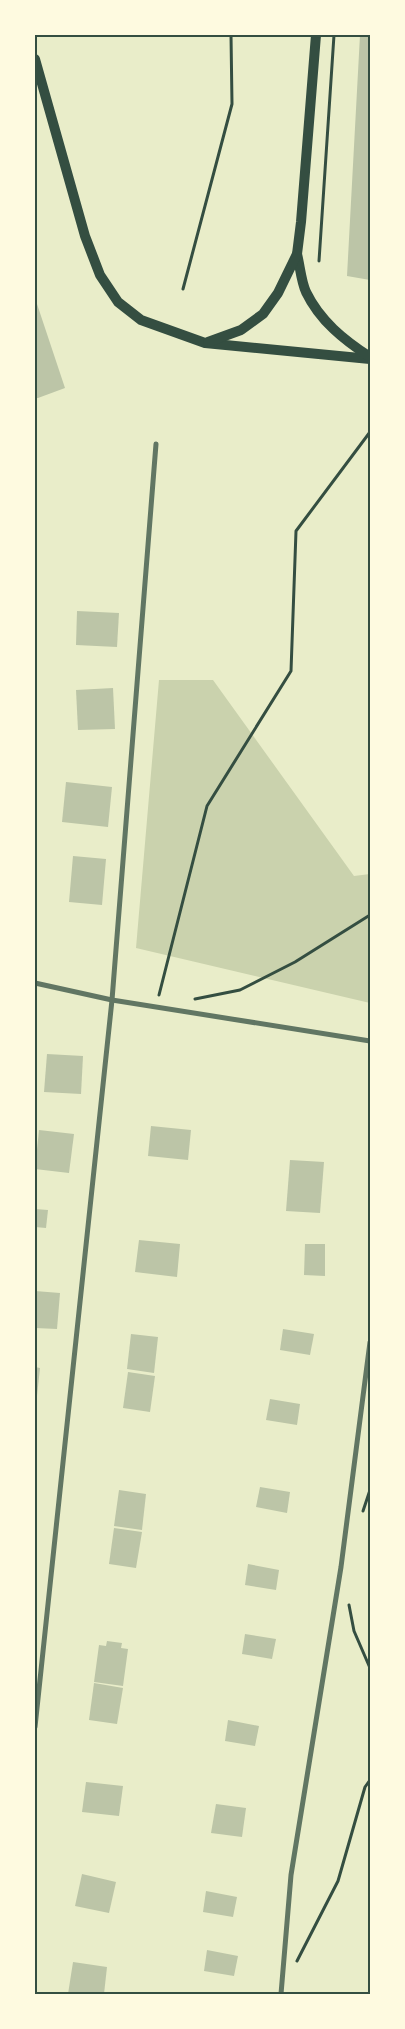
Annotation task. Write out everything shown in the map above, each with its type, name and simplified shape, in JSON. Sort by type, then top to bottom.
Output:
[{"type":"main road","points":[[205,343],[241,330],[264,314],[278,293],[297,254],[316,35]]},
{"type":"main road","points":[[35,59],[85,236],[100,275],[118,302],[141,320],[205,343],[370,358]]},
{"type":"main road","points":[[297,254],[305,291],[319,314],[341,337],[370,358]]},
{"type":"street","points":[[35,1727],[112,1000],[156,444]]},
{"type":"street","points":[[35,982],[156,1008],[370,1041]]},
{"type":"street","points":[[281,1994],[291,1875],[341,1567],[370,1342]]},
{"type":"path","points":[[183,289],[232,104],[231,35]]},
{"type":"path","points":[[320,261],[334,35]]},
{"type":"path","points":[[156,1008],[207,806],[291,671],[296,531],[370,432]]},
{"type":"path","points":[[193,1000],[240,990],[295,962],[370,915]]},
{"type":"path","points":[[362,1513],[370,1490]]},
{"type":"path","points":[[349,1604],[354,1631],[370,1668]]},
{"type":"path","points":[[294,1967],[338,1881],[365,1787],[370,1780]]},
{"type":"green space","points":[[159,680],[213,680],[354,876],[370,874],[370,1003],[136,948]]},
{"type":"building","points":[[360,35],[370,35],[370,224],[368,253],[370,254],[370,280],[347,276]]},
{"type":"building","points":[[35,298],[65,388],[38,398],[35,398]]},
{"type":"building","points":[[77,611],[119,613],[117,647],[76,645]]},
{"type":"building","points":[[113,688],[115,729],[78,730],[76,690]]},
{"type":"building","points":[[66,782],[112,787],[108,827],[62,822]]},
{"type":"building","points":[[73,856],[106,859],[102,905],[69,902]]},
{"type":"building","points":[[47,1054],[83,1056],[81,1094],[44,1092]]},
{"type":"building","points":[[151,1126],[191,1130],[188,1160],[148,1156]]},
{"type":"building","points":[[39,1130],[74,1134],[69,1173],[35,1169]]},
{"type":"building","points":[[290,1160],[324,1162],[320,1213],[286,1211]]},
{"type":"building","points":[[35,1209],[48,1210],[46,1228],[35,1227]]},
{"type":"building","points":[[139,1240],[180,1244],[177,1277],[135,1272]]},
{"type":"building","points":[[305,1244],[325,1244],[325,1276],[304,1275]]},
{"type":"building","points":[[35,1291],[60,1293],[57,1329],[35,1328]]},
{"type":"building","points":[[283,1329],[314,1334],[310,1355],[280,1350]]},
{"type":"building","points":[[131,1334],[158,1337],[154,1373],[127,1369]]},
{"type":"building","points":[[35,1367],[40,1368],[36,1405],[35,1405]]},
{"type":"building","points":[[128,1372],[155,1376],[150,1412],[123,1408]]},
{"type":"building","points":[[270,1399],[300,1404],[297,1425],[266,1420]]},
{"type":"building","points":[[260,1487],[290,1492],[287,1513],[256,1507]]},
{"type":"building","points":[[119,1490],[146,1494],[142,1530],[114,1526]]},
{"type":"building","points":[[114,1528],[142,1532],[136,1568],[109,1564]]},
{"type":"building","points":[[248,1564],[279,1570],[276,1590],[245,1585]]},
{"type":"building","points":[[245,1634],[276,1639],[272,1659],[242,1654]]},
{"type":"building","points":[[107,1641],[122,1643],[121,1648],[128,1649],[123,1686],[94,1682],[99,1645],[106,1646]]},
{"type":"building","points":[[94,1683],[123,1688],[117,1724],[89,1720]]},
{"type":"building","points":[[228,1720],[259,1726],[255,1746],[225,1741]]},
{"type":"building","points":[[86,1782],[123,1786],[119,1816],[82,1812]]},
{"type":"building","points":[[216,1804],[246,1808],[242,1837],[211,1833]]},
{"type":"building","points":[[82,1874],[116,1882],[109,1913],[75,1906]]},
{"type":"building","points":[[206,1891],[237,1897],[233,1917],[203,1912]]},
{"type":"building","points":[[207,1950],[238,1956],[234,1976],[204,1971]]},
{"type":"building","points":[[73,1962],[107,1967],[104,1994],[68,1994]]}]
